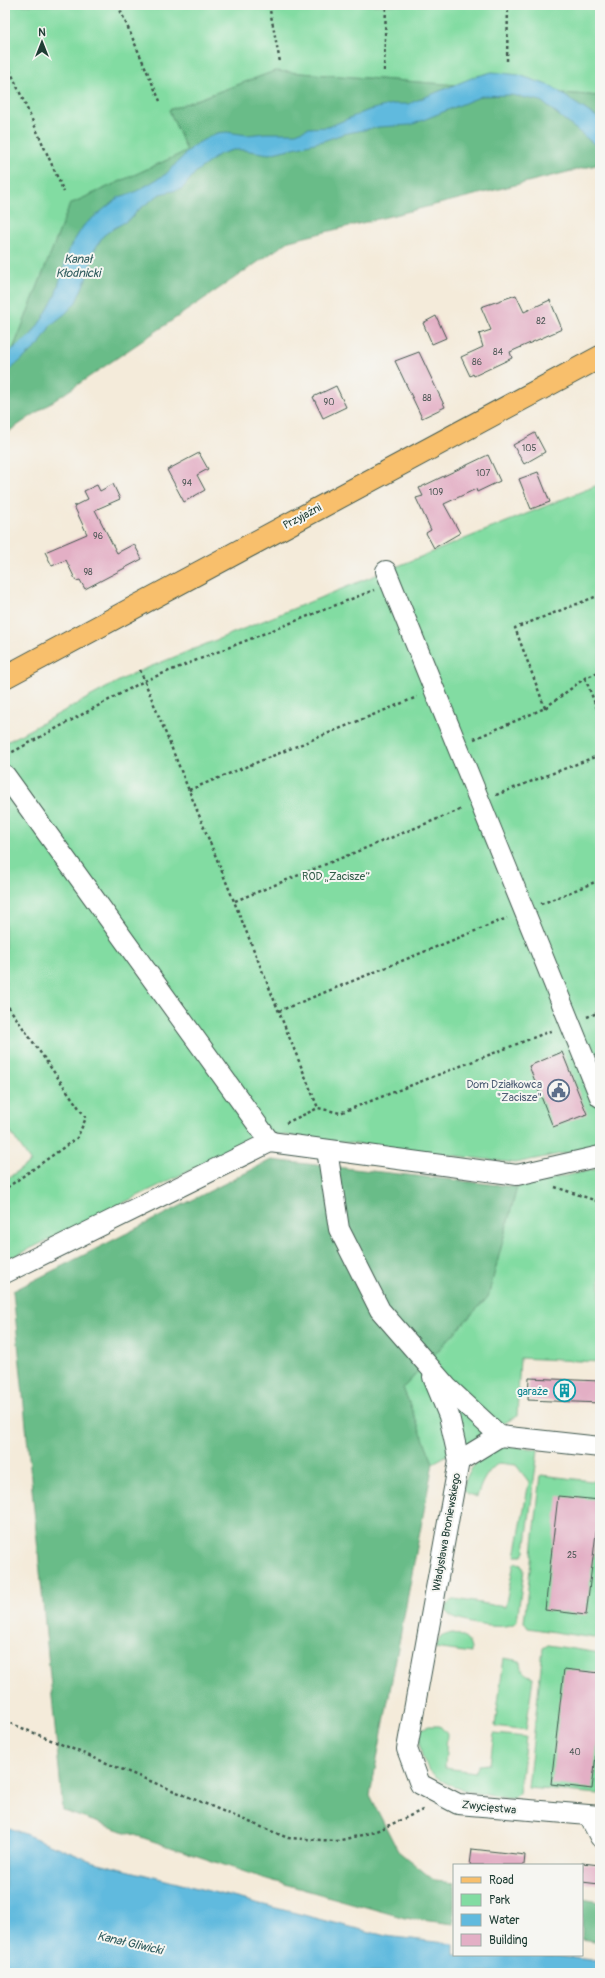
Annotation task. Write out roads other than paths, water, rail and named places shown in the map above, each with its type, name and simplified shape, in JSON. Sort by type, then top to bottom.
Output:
[{"type":"main road","name":"Przyjaźni","points":[[5,676],[600,357]]},
{"type":"street","points":[[388,577],[600,1097]]},
{"type":"street","points":[[5,774],[267,1138]]},
{"type":"street","points":[[5,1273],[267,1138],[327,1150],[517,1175],[600,1156]]},
{"type":"street","points":[[327,1150],[340,1229],[380,1310],[448,1387],[500,1436],[600,1447]]},
{"type":"street","points":[[429,1365],[449,1416],[459,1460]]},
{"type":"street","name":"Władysława Broniewskiego","points":[[407,1749],[459,1460],[500,1436]]},
{"type":"street","name":"Zwycięstwa","points":[[407,1749],[420,1784],[458,1804],[595,1816]]},
{"type":"street","points":[[595,1816],[600,1837]]},
{"type":"water","name":"Kanał Kłodnicki","points":[[492,72],[519,75],[553,87],[600,119],[600,149],[541,101],[511,95],[482,96],[411,125],[379,127],[343,134],[323,141],[269,154],[233,150],[220,154],[196,172],[182,189],[160,194],[137,211],[132,218],[103,236],[92,254],[90,270],[76,302],[66,313],[51,325],[39,345],[5,374],[5,355],[31,335],[43,318],[55,296],[70,247],[84,225],[119,197],[135,192],[166,174],[193,146],[217,133],[227,132],[247,135],[265,133],[296,133],[308,128],[328,127],[369,110],[393,104],[408,104],[474,77]]},
{"type":"water","name":"Kanał Gliwicki","points":[[5,1826],[91,1861],[386,1936],[453,1944],[453,1956],[556,1956],[600,1961],[600,1973],[27,1973],[5,1969]]},
{"type":"place","name":"Dom Działkowca \"Zacisze\"","points":[[558,1090]]},
{"type":"place","name":"garaże","points":[[564,1391]]},
{"type":"park label","name":"ROD „Zacisze”","points":[[336,876]]}]
